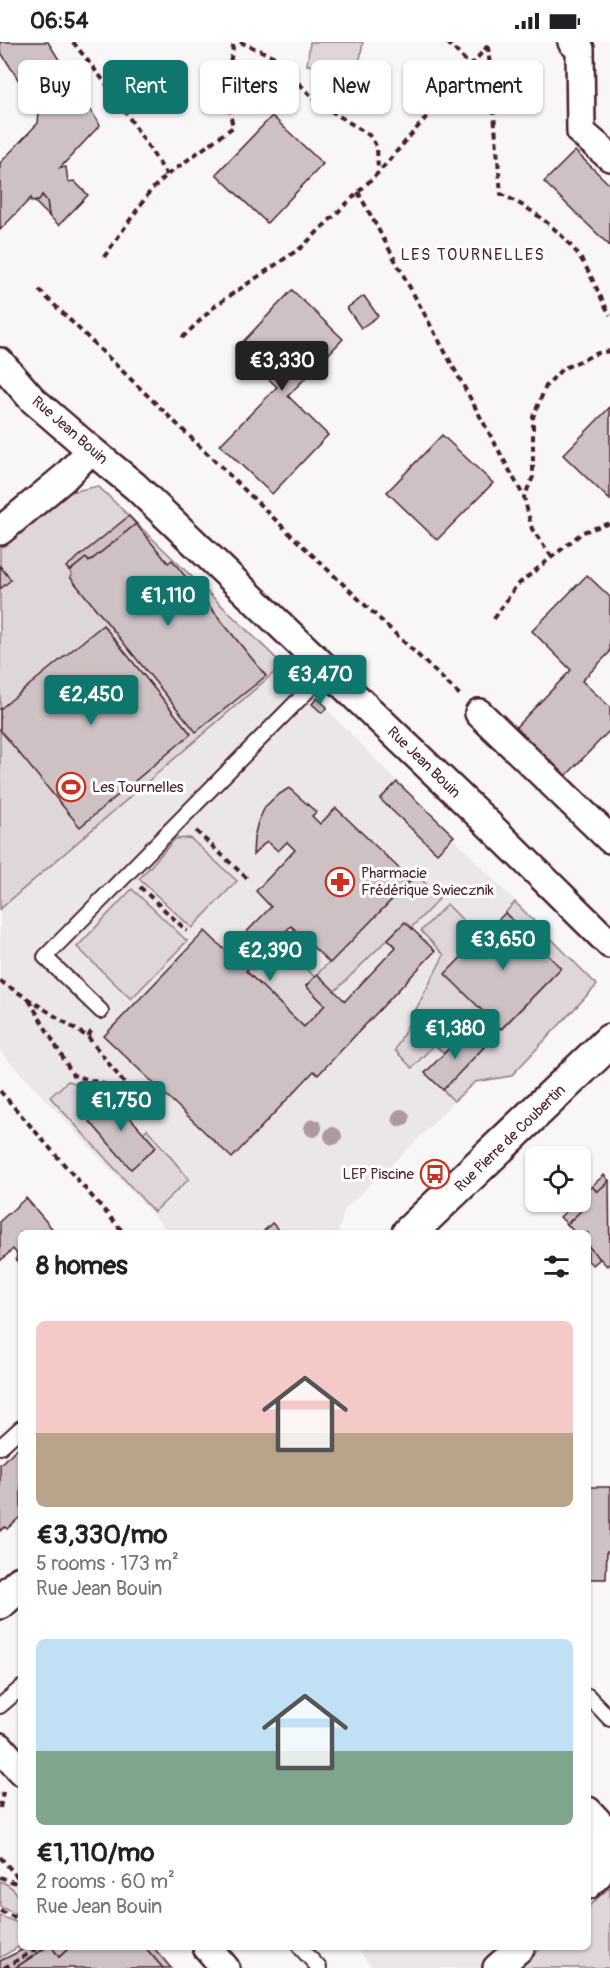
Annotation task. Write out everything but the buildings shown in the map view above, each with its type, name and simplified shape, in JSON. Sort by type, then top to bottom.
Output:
[{"type":"street","points":[[572,42],[580,49],[581,132],[610,157]]},
{"type":"street","name":"Rue Jean Bouin","points":[[0,362],[32,399],[135,486],[610,944]]},
{"type":"street","points":[[0,531],[64,478],[91,450]]},
{"type":"street","points":[[478,713],[610,839]]},
{"type":"street","name":"Rue Pierre de Coubertin","points":[[413,1230],[610,1041]]},
{"type":"street","points":[[0,1602],[18,1586]]},
{"type":"street","points":[[0,1747],[18,1768]]},
{"type":"street","points":[[591,1814],[601,1825],[603,1851],[599,1874],[591,1882]]},
{"type":"street","points":[[210,1950],[225,1968]]},
{"type":"street","points":[[497,1968],[518,1950]]},
{"type":"lane","points":[[101,1011],[45,957],[328,670]]},
{"type":"lane","points":[[0,1447],[18,1431]]},
{"type":"lane","points":[[0,1706],[18,1691]]},
{"type":"lane","points":[[591,1699],[610,1719]]},
{"type":"lane","points":[[303,1950],[319,1968]]},
{"type":"path","points":[[73,42],[111,90],[167,175]]},
{"type":"path","points":[[104,257],[151,190],[167,175],[233,127],[227,99],[234,42]]},
{"type":"path","points":[[240,42],[273,56],[317,102],[369,135],[377,147],[378,172]]},
{"type":"path","points":[[447,42],[465,60]]},
{"type":"path","points":[[476,60],[490,44]]},
{"type":"path","points":[[490,44],[501,194],[524,204],[545,220],[578,255],[610,315]]},
{"type":"path","points":[[182,338],[216,305],[302,247],[378,172],[429,114]]},
{"type":"path","points":[[358,192],[524,497],[532,529],[552,557]]},
{"type":"path","points":[[39,290],[478,713]]},
{"type":"path","points":[[524,497],[533,477],[533,417],[546,386],[562,369],[598,353],[610,351]]},
{"type":"path","points":[[494,619],[516,586],[583,532],[610,523]]},
{"type":"path","points":[[182,818],[250,881]]},
{"type":"path","points":[[127,875],[187,931]]},
{"type":"path","points":[[0,981],[88,1037],[132,1092],[73,1076],[29,1000]]},
{"type":"path","points":[[88,1037],[101,1011]]},
{"type":"path","points":[[0,1091],[121,1230]]},
{"type":"path","points":[[0,1857],[18,1879]]},
{"type":"path","points":[[0,1877],[18,1882]]},
{"type":"path","points":[[0,1911],[18,1919]]},
{"type":"path","points":[[4,1968],[35,1950]]},
{"type":"shaded area","points":[[310,42],[363,42],[360,60],[311,60],[311,65],[307,65]]},
{"type":"shaded area","name":"Les Tournelles","points":[[98,486],[283,665],[0,909],[0,548],[71,492]]},
{"type":"shaded area","points":[[283,665],[597,985],[511,1076],[475,1082],[454,1101],[345,1209],[339,1230],[167,1230],[0,1051],[0,909]]},
{"type":"shaded area","points":[[190,838],[237,881],[192,928],[139,879],[175,839]]},
{"type":"shaded area","points":[[417,875],[440,898],[411,928],[404,923],[335,991],[317,974]]},
{"type":"shaded area","points":[[132,889],[187,941],[131,999],[77,947]]},
{"type":"shaded area","points":[[515,902],[597,985],[511,1076],[475,1082],[454,1101],[443,1090],[484,1047],[467,1030],[444,1053],[434,1045],[412,1068],[395,1050],[444,955],[421,931],[447,904],[480,938],[446,974],[502,1029],[561,968],[505,913]]},
{"type":"shaded area","points":[[276,941],[315,977],[306,986],[325,1005],[304,1027],[246,971]]},
{"type":"shaded area","points":[[68,1081],[120,1095],[127,1105],[123,1109],[111,1096],[87,1117],[131,1169],[156,1147],[143,1133],[147,1129],[189,1179],[154,1212],[50,1097]]},
{"type":"shaded area","points":[[0,1881],[15,1890],[18,1897],[18,1915],[0,1907]]},
{"type":"shaded area","points":[[610,1887],[610,1968],[519,1968],[540,1950],[591,1950],[591,1904]]},
{"type":"shaded area","points":[[0,1916],[18,1923],[18,1947],[0,1958]]},
{"type":"shaded area","points":[[358,1950],[518,1950],[497,1968],[373,1968]]},
{"type":"place","name":"Les Tournelles","points":[[71,787]]},
{"type":"place","name":"Pharmacie Frédérique Swiecznik","points":[[340,882]]},
{"type":"place","name":"LEP Piscine","points":[[435,1174]]},
{"type":"district","name":"LES TOURNELLES","points":[[473,254]]}]
